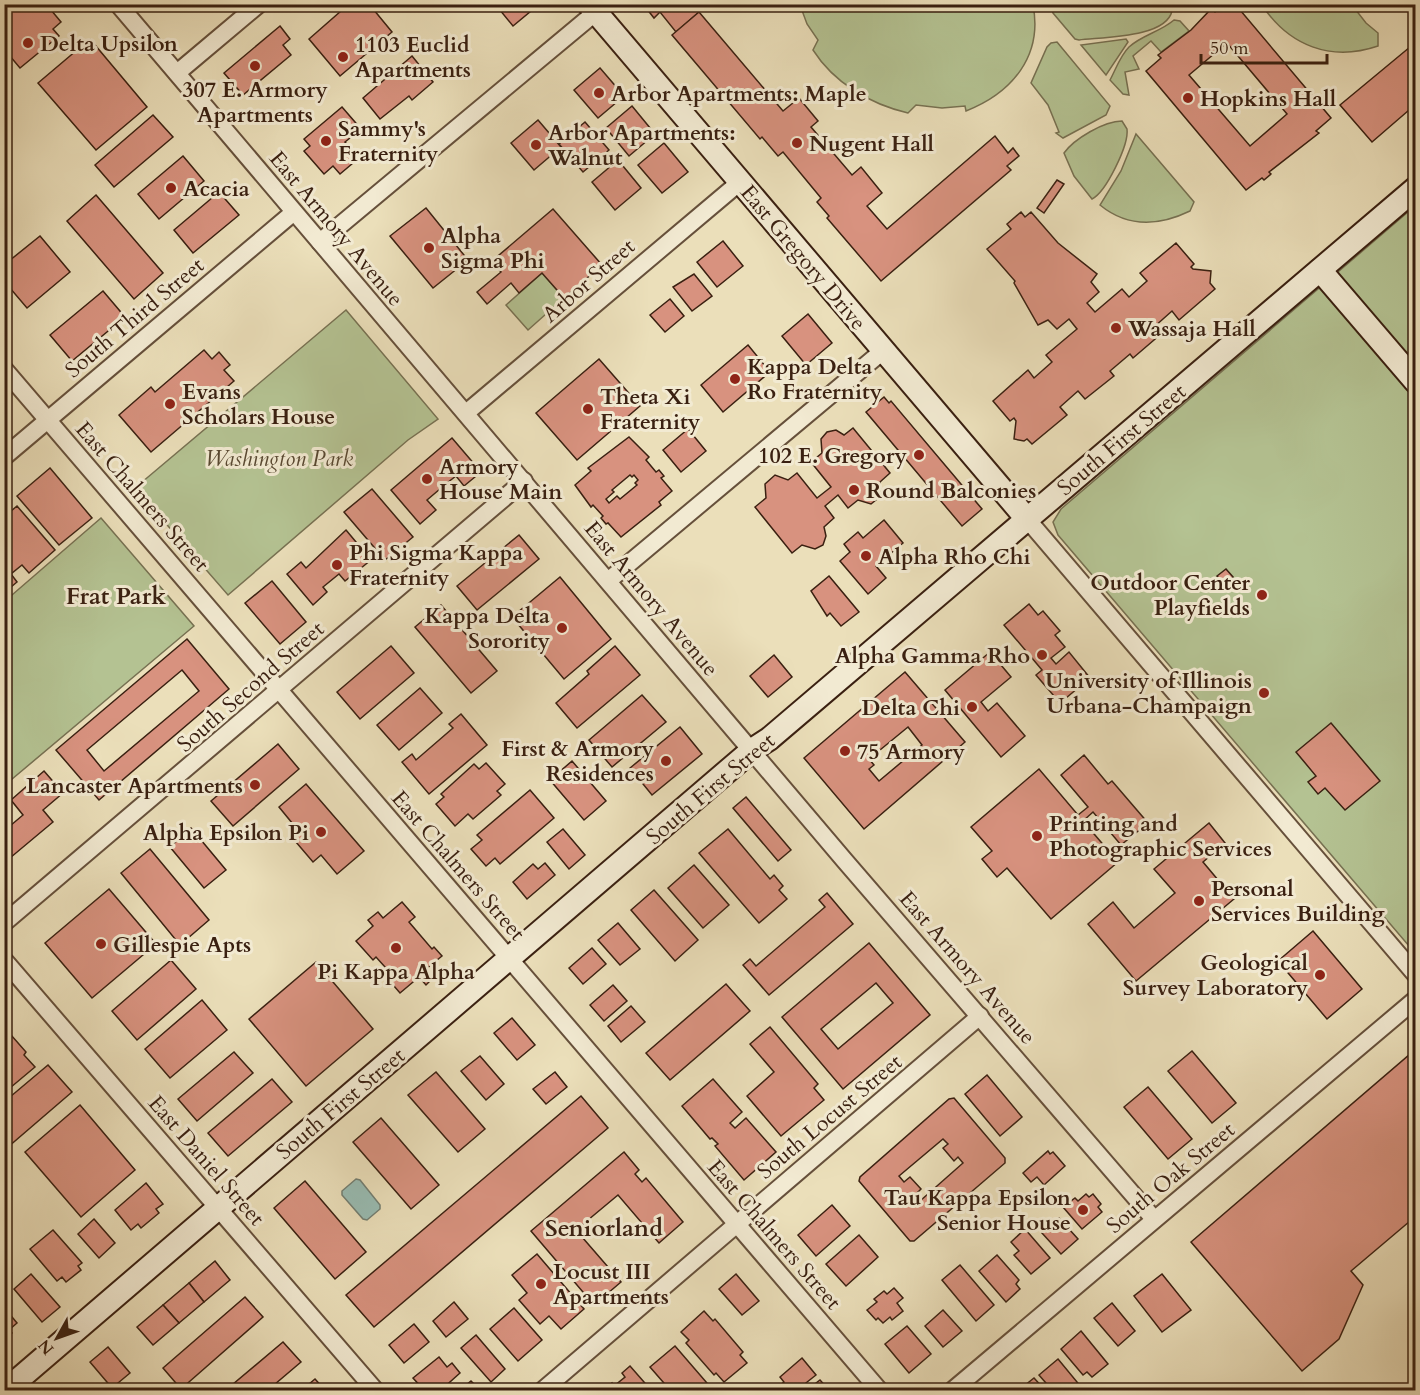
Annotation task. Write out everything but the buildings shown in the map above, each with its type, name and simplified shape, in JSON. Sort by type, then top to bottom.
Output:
[{"type":"street","name":"East Armory Avenue","points":[[118,4],[1154,1219]]},
{"type":"street","points":[[177,73],[259,4]]},
{"type":"street","points":[[320,242],[593,8]]},
{"type":"street","name":"East Gregory Drive","points":[[593,8],[1416,975]]},
{"type":"street","name":"Arbor Street","points":[[466,413],[740,182]]},
{"type":"street","name":"South First Street","points":[[6,1390],[752,750],[769,739],[1416,188]]},
{"type":"street","name":"South Third Street","points":[[4,457],[294,212]]},
{"type":"street","points":[[1320,270],[1416,382]]},
{"type":"street","points":[[608,580],[884,350]]},
{"type":"street","name":"East Chalmers Street","points":[[4,369],[879,1390]]},
{"type":"street","name":"South Second Street","points":[[4,923],[524,481]]},
{"type":"street","name":"East Daniel Street","points":[[4,960],[375,1390]]},
{"type":"street","name":"South Oak Street","points":[[953,1390],[1416,999]]},
{"type":"street","name":"South Locust Street","points":[[543,1390],[980,1016]]},
{"type":"green space","points":[[800,5],[1033,5],[1035,23],[1033,41],[1028,56],[1010,83],[982,103],[966,111],[965,106],[942,108],[916,105],[908,113],[867,98],[831,72],[813,50],[818,40],[807,24]]},
{"type":"green space","points":[[1050,5],[1165,5],[1172,11],[1167,20],[1146,31],[1117,37],[1079,40],[1075,39],[1053,13]]},
{"type":"green space","points":[[1262,5],[1352,5],[1366,23],[1378,33],[1378,46],[1361,51],[1344,52],[1312,47],[1285,31]]},
{"type":"green space","points":[[1174,20],[1180,21],[1189,31],[1161,52],[1151,41],[1133,56],[1139,69],[1125,72],[1129,95],[1123,94],[1110,80],[1123,54],[1134,43]]},
{"type":"green space","points":[[1126,39],[1128,42],[1106,75],[1081,45]]},
{"type":"green space","points":[[1057,42],[1110,106],[1106,115],[1063,138],[1056,133],[1059,132],[1048,105],[1031,83],[1047,47]]},
{"type":"green space","points":[[1122,121],[1127,129],[1124,146],[1110,178],[1098,195],[1092,199],[1074,176],[1064,153],[1090,132],[1107,124]]},
{"type":"green space","points":[[1136,134],[1194,202],[1190,211],[1167,220],[1144,222],[1122,218],[1100,205],[1121,171]]},
{"type":"green space","name":"Outdoor Center Playfields","points":[[1415,206],[1415,953],[1058,535],[1053,522],[1061,509]]},
{"type":"green space","points":[[542,273],[564,298],[528,330],[506,305]]},
{"type":"green space","name":"Washington Park","points":[[346,310],[438,419],[408,440],[228,595],[135,488]]},
{"type":"green space","points":[[101,518],[194,626],[5,785],[5,601]]},
{"type":"water","points":[[356,1179],[360,1180],[380,1205],[380,1209],[367,1220],[363,1219],[342,1195],[342,1191]]},
{"type":"place","name":"Delta Upsilon","points":[[28,43]]},
{"type":"place","name":"1103 Euclid Apartments","points":[[343,57]]},
{"type":"place","name":"307 E. Armory Apartments","points":[[255,66]]},
{"type":"place","name":"Arbor Apartments: Maple","points":[[599,93]]},
{"type":"place","name":"Hopkins Hall","points":[[1188,98]]},
{"type":"place","name":"Sammy's Fraternity","points":[[326,141]]},
{"type":"place","name":"Nugent Hall","points":[[797,143]]},
{"type":"place","name":"Arbor Apartments: Walnut","points":[[536,145]]},
{"type":"place","name":"Acacia","points":[[171,188]]},
{"type":"place","name":"Alpha Sigma Phi","points":[[429,248]]},
{"type":"place","name":"Wassaja Hall","points":[[1116,328]]},
{"type":"place","name":"Kappa Delta Ro Fraternity","points":[[735,379]]},
{"type":"place","name":"Evans Scholars House","points":[[170,404]]},
{"type":"place","name":"Theta Xi Fraternity","points":[[588,409]]},
{"type":"place","name":"102 E. Gregory","points":[[919,455]]},
{"type":"place","name":"Armory House Main","points":[[427,479]]},
{"type":"place","name":"Round Balconies","points":[[854,490]]},
{"type":"place","name":"Alpha Rho Chi","points":[[866,556]]},
{"type":"place","name":"Phi Sigma Kappa Fraternity","points":[[337,565]]},
{"type":"place","name":"Outdoor Center Playfields","points":[[1262,595]]},
{"type":"place","name":"Kappa Delta Sorority","points":[[562,628]]},
{"type":"place","name":"Alpha Gamma Rho","points":[[1042,655]]},
{"type":"place","name":"University of Illinois Urbana-Champaign","points":[[1264,693]]},
{"type":"place","name":"Delta Chi","points":[[972,707]]},
{"type":"place","name":"75 Armory","points":[[845,751]]},
{"type":"place","name":"First & Armory Residences","points":[[666,761]]},
{"type":"place","name":"Lancaster Apartments","points":[[255,785]]},
{"type":"place","name":"Alpha Epsilon Pi","points":[[321,832]]},
{"type":"place","name":"Printing and Photographic Services","points":[[1037,836]]},
{"type":"place","name":"Personal Services Building","points":[[1199,901]]},
{"type":"place","name":"Gillespie Apts","points":[[101,944]]},
{"type":"place","name":"Pi Kappa Alpha","points":[[396,948]]},
{"type":"place","name":"Geological Survey Laboratory","points":[[1320,975]]},
{"type":"place","name":"Tau Kappa Epsilon Senior House","points":[[1083,1210]]},
{"type":"place","name":"Locust III Apartments","points":[[541,1284]]},
{"type":"district","name":"Frat Park","points":[[116,596]]},
{"type":"district","name":"Seniorland","points":[[604,1228]]}]
